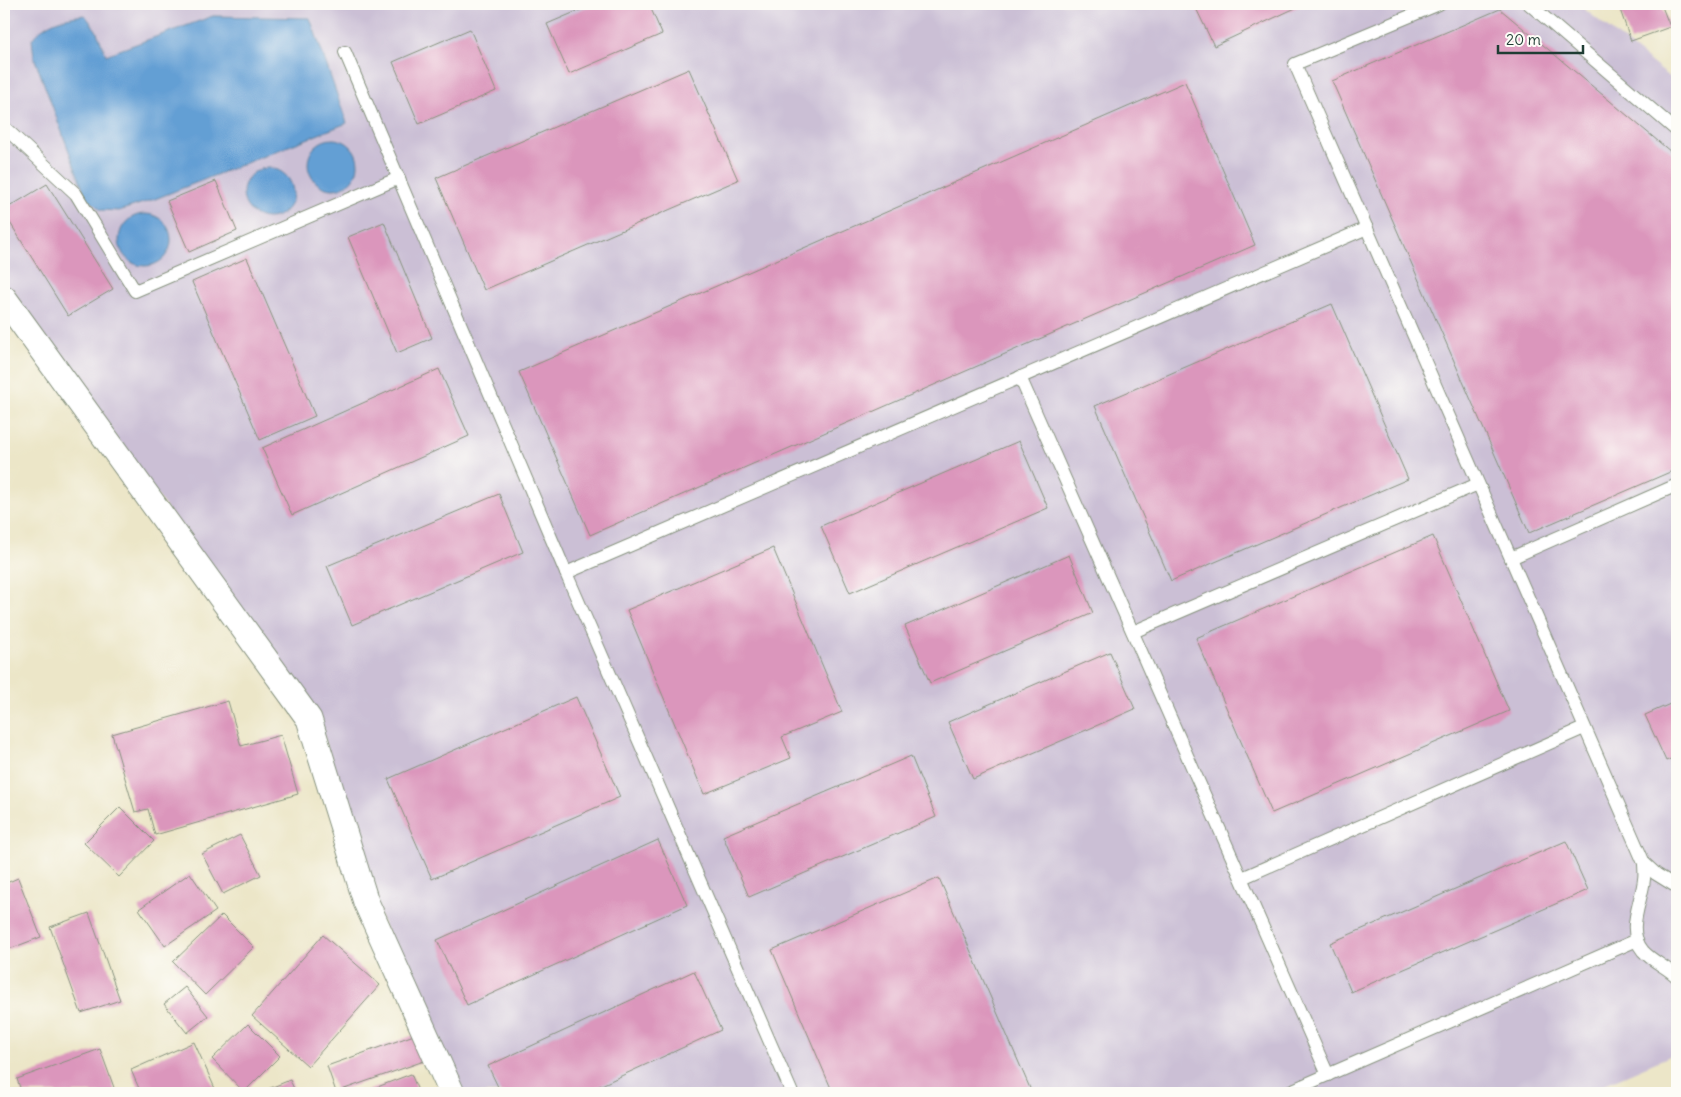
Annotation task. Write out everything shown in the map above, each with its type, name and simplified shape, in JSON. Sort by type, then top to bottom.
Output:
[{"type":"street","points":[[4,298],[309,720],[366,902],[452,1093]]},
{"type":"lane","points":[[1439,4],[1295,64],[1644,863],[1656,874],[1677,888]]},
{"type":"lane","points":[[1529,4],[1677,131]]},
{"type":"lane","points":[[345,52],[566,573],[792,1093]]},
{"type":"lane","points":[[4,127],[76,194],[134,291],[399,178]]},
{"type":"lane","points":[[566,573],[1367,228]]},
{"type":"lane","points":[[1020,377],[1328,1075]]},
{"type":"lane","points":[[1133,632],[1478,484]]},
{"type":"lane","points":[[1510,558],[1677,485]]},
{"type":"lane","points":[[1242,878],[1584,728]]},
{"type":"lane","points":[[1644,863],[1644,880],[1636,914],[1635,931],[1642,950],[1655,962],[1670,970],[1677,977]]},
{"type":"lane","points":[[1286,1093],[1638,940]]},
{"type":"shaded area","points":[[4,4],[1578,4],[1677,83],[1677,1053],[1584,1093],[460,1093],[372,899],[318,718],[4,283]]},
{"type":"water","points":[[85,15],[96,30],[106,55],[213,16],[310,18],[347,123],[155,199],[119,211],[101,210],[86,197],[34,57],[32,39],[49,24],[69,17]]},
{"type":"water","points":[[328,139],[338,139],[351,146],[358,159],[358,169],[351,182],[338,189],[328,189],[319,185],[312,178],[308,169],[308,159],[312,150],[319,143]]},
{"type":"water","points":[[273,168],[286,175],[292,183],[292,203],[286,211],[278,217],[263,218],[250,211],[244,203],[243,188],[250,175],[258,169]]},
{"type":"water","points":[[140,214],[150,214],[164,221],[171,235],[171,245],[164,259],[150,266],[140,266],[130,262],[123,255],[119,245],[119,235],[123,225],[130,218]]},
{"type":"building","points":[[594,4],[649,4],[662,34],[569,74],[547,24]]},
{"type":"building","points":[[1194,4],[1304,4],[1214,46]]},
{"type":"building","points":[[1618,4],[1661,4],[1670,27],[1631,41]]},
{"type":"building","points":[[1500,9],[1677,157],[1677,469],[1529,533],[1332,81]]},
{"type":"building","points":[[470,29],[496,91],[419,124],[393,62]]},
{"type":"building","points":[[689,69],[738,180],[484,290],[436,178]]},
{"type":"building","points":[[1185,82],[1255,245],[590,535],[519,372]]},
{"type":"building","points":[[216,181],[237,231],[189,252],[167,201]]},
{"type":"building","points":[[47,184],[113,289],[68,316],[4,213],[4,210]]},
{"type":"building","points":[[384,222],[432,338],[397,353],[348,237]]},
{"type":"building","points":[[247,258],[315,416],[260,440],[192,282]]},
{"type":"building","points":[[1332,304],[1408,479],[1171,581],[1095,406]]},
{"type":"building","points":[[439,369],[469,436],[292,515],[262,448]]},
{"type":"building","points":[[1019,441],[1048,508],[850,593],[821,526]]},
{"type":"building","points":[[499,494],[523,552],[352,625],[327,566]]},
{"type":"building","points":[[1433,536],[1509,711],[1272,813],[1196,638]]},
{"type":"building","points":[[773,548],[842,712],[782,737],[791,758],[704,794],[627,610]]},
{"type":"building","points":[[1069,555],[1093,613],[930,683],[905,626]]},
{"type":"building","points":[[1110,652],[1135,709],[973,779],[948,722]]},
{"type":"building","points":[[576,697],[620,797],[432,879],[388,779]]},
{"type":"building","points":[[228,701],[241,746],[281,735],[298,794],[155,835],[148,809],[135,812],[112,734]]},
{"type":"building","points":[[1677,701],[1677,756],[1666,761],[1645,715]]},
{"type":"building","points":[[911,756],[936,817],[749,897],[723,836]]},
{"type":"building","points":[[120,807],[154,841],[119,877],[84,843]]},
{"type":"building","points":[[240,835],[261,875],[223,894],[202,854]]},
{"type":"building","points":[[658,840],[687,905],[467,1005],[437,940]]},
{"type":"building","points":[[1566,841],[1588,890],[1351,992],[1330,943]]},
{"type":"building","points":[[190,873],[216,911],[165,946],[139,909]]},
{"type":"building","points":[[18,878],[41,937],[4,951],[4,884]]},
{"type":"building","points":[[939,878],[1032,1093],[833,1093],[772,950]]},
{"type":"building","points":[[89,913],[120,1000],[81,1013],[50,927]]},
{"type":"building","points":[[222,915],[254,947],[205,995],[173,962]]},
{"type":"building","points":[[323,935],[380,985],[308,1066],[252,1016]]},
{"type":"building","points":[[694,971],[721,1030],[584,1093],[501,1093],[488,1066]]},
{"type":"building","points":[[185,987],[208,1016],[187,1033],[164,1004]]},
{"type":"building","points":[[248,1024],[280,1056],[244,1092],[212,1059]]},
{"type":"building","points":[[414,1035],[424,1061],[336,1092],[327,1066]]},
{"type":"building","points":[[194,1042],[217,1093],[141,1093],[131,1070]]},
{"type":"building","points":[[100,1049],[116,1093],[22,1093],[17,1079]]},
{"type":"building","points":[[411,1074],[419,1093],[368,1093],[367,1091]]},
{"type":"building","points":[[290,1080],[296,1093],[258,1093]]}]
